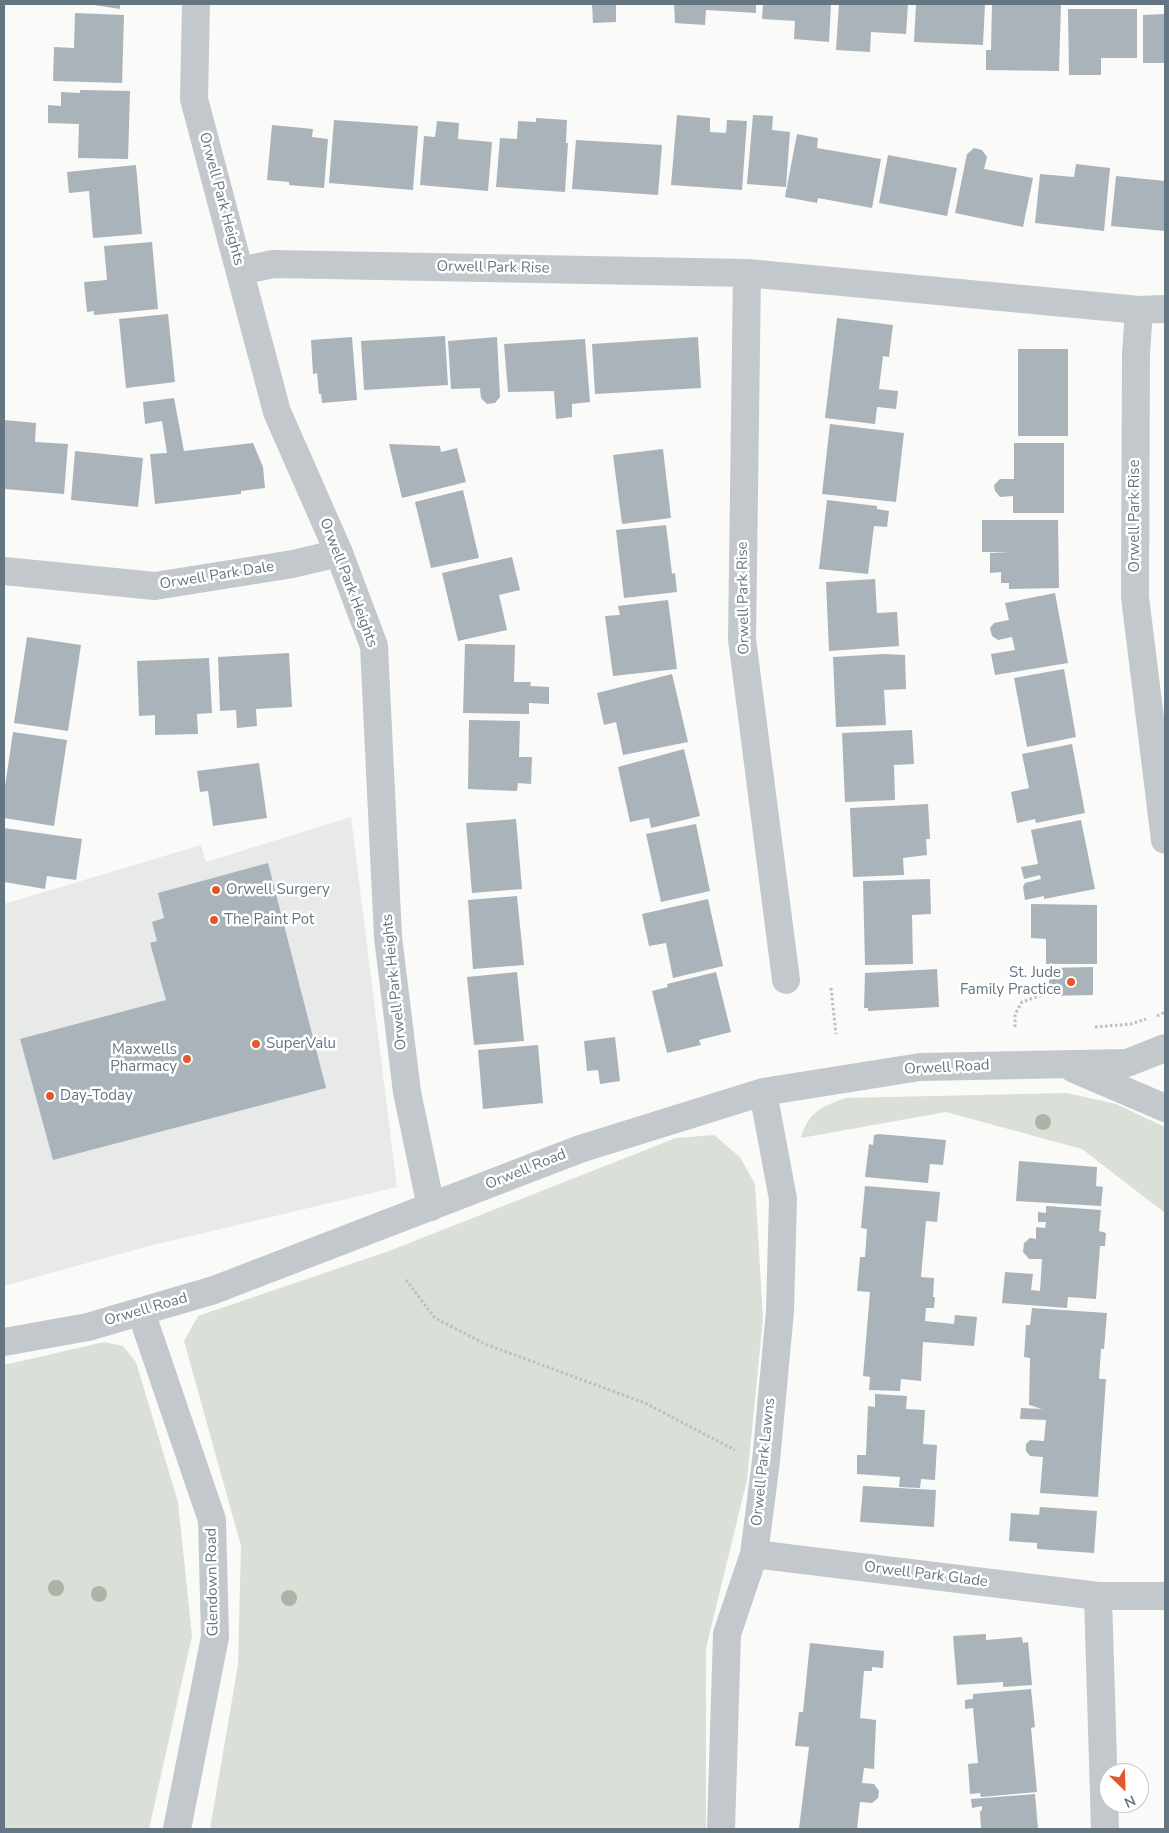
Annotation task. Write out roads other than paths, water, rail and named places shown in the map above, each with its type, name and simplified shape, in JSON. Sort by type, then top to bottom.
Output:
[{"type":"street","name":"Orwell Park Heights","points":[[196,4],[194,99],[277,412],[339,553],[374,646],[388,937],[407,1092],[431,1207]]},
{"type":"street","name":"Orwell Park Rise","points":[[240,270],[273,264],[747,273],[1138,310],[1165,308]]},
{"type":"street","name":"Orwell Park Rise","points":[[747,273],[742,640],[786,980]]},
{"type":"street","name":"Orwell Park Rise","points":[[1138,310],[1136,354],[1135,597],[1165,840]]},
{"type":"street","name":"Orwell Park Dale","points":[[4,571],[154,586],[293,564],[339,553]]},
{"type":"street","name":"Orwell Road","points":[[4,1342],[88,1327],[214,1290],[580,1149],[763,1092],[920,1067],[1127,1063],[1165,1048]]},
{"type":"street","name":"Orwell Road","points":[[1063,1064],[1165,1108]]},
{"type":"street","name":"Orwell Park Lawns","points":[[721,1829],[727,1634],[754,1554],[766,1461],[780,1310],[783,1199],[763,1092]]},
{"type":"street","name":"Glendown Road","points":[[141,1312],[212,1520],[215,1637],[177,1829]]},
{"type":"street","name":"Orwell Park Glade","points":[[754,1554],[1098,1596],[1165,1596]]},
{"type":"street","points":[[1098,1596],[1105,1829]]},
{"type":"place","name":"Orwell Surgery","points":[[216,890]]},
{"type":"place","name":"The Paint Pot","points":[[214,920]]},
{"type":"place","name":"St. Jude Family Practice","points":[[1071,982]]},
{"type":"place","name":"SuperValu","points":[[256,1044]]},
{"type":"place","name":"Maxwells Pharmacy","points":[[187,1059]]},
{"type":"place","name":"Day-Today","points":[[50,1096]]}]
